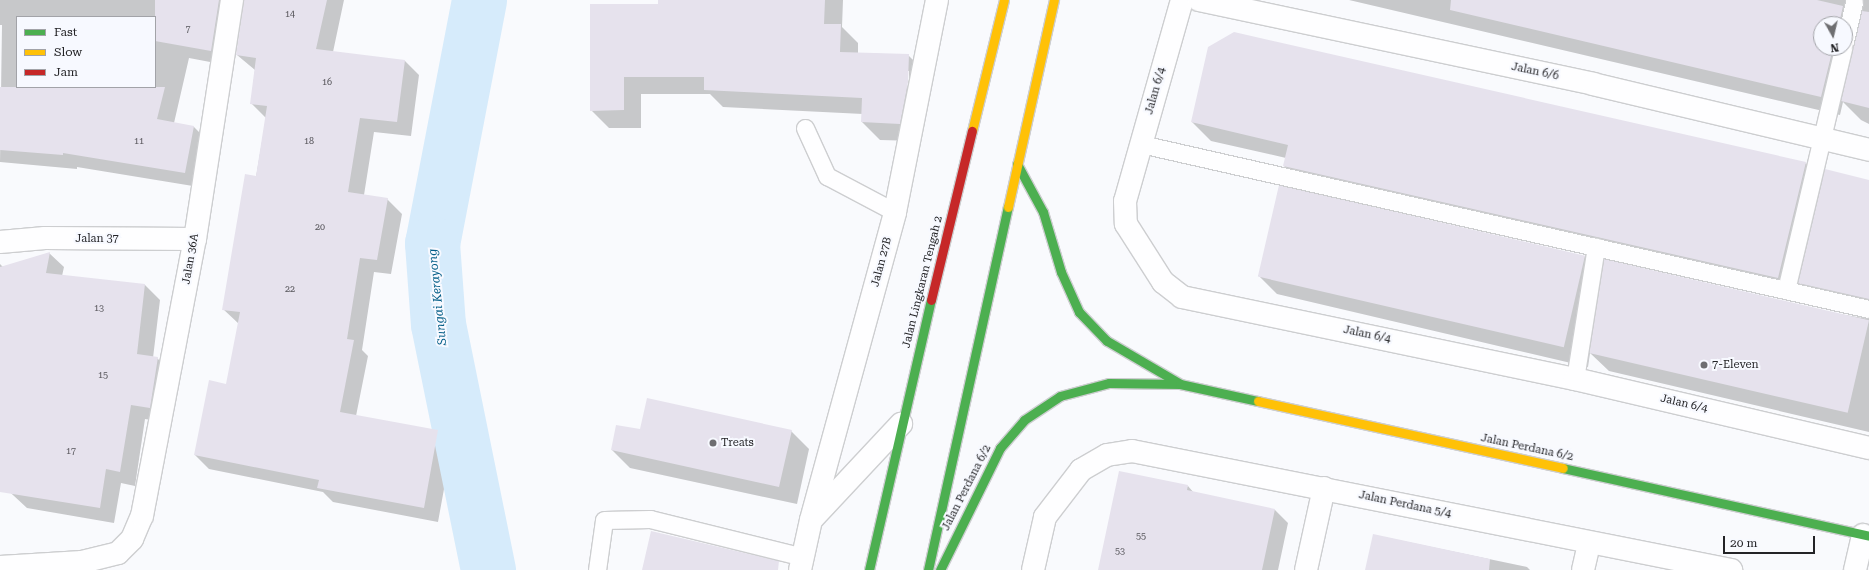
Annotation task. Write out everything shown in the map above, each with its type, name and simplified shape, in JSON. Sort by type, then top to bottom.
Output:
[{"type":"main road","name":"Jalan Lingkaran Tengah 2","points":[[870,570],[901,424],[1004,0]]},
{"type":"main road","points":[[928,570],[1054,0]]},
{"type":"main road","name":"Jalan Perdana 6/2","points":[[1017,164],[1043,212],[1061,272],[1079,312],[1107,341],[1180,384]]},
{"type":"main road","name":"Jalan Perdana 6/2","points":[[940,570],[1000,448],[1024,420],[1060,396],[1109,383],[1180,384],[1866,536]]},
{"type":"street","name":"Jalan 36A","points":[[0,567],[82,562],[118,553],[132,540],[142,516],[195,239],[232,0]]},
{"type":"street","name":"Jalan 27B","points":[[802,563],[811,520],[895,212],[937,0]]},
{"type":"street","name":"Jalan 6/4","points":[[1182,0],[1125,201],[1126,224],[1163,282],[1182,297],[1575,379],[1869,448]]},
{"type":"street","name":"Jalan 6/6","points":[[1199,0],[1594,84],[1869,150]]},
{"type":"street","name":"Jalan 37","points":[[0,242],[45,238],[195,239]]},
{"type":"street","points":[[811,520],[901,424]]},
{"type":"street","name":"Jalan Perdana 5/4","points":[[1033,570],[1045,517],[1081,470],[1108,455],[1132,451],[1731,570]]},
{"type":"street","points":[[1306,570],[1324,488]]},
{"type":"street","points":[[1855,570],[1866,536]]},
{"type":"street","points":[[1583,570],[1589,543]]},
{"type":"lane","points":[[1852,16],[1856,3]]},
{"type":"lane","points":[[1786,290],[1841,56]]},
{"type":"lane","points":[[805,128],[826,176],[895,212]]},
{"type":"lane","points":[[1141,144],[1869,309]]},
{"type":"lane","points":[[1575,379],[1596,247]]},
{"type":"lane","points":[[597,570],[604,520],[650,519],[802,563]]},
{"type":"building","points":[[155,0],[219,0],[211,51],[156,41]]},
{"type":"building","points":[[244,0],[327,0],[316,49],[405,60],[397,122],[360,118],[348,192],[388,198],[377,260],[360,258],[347,339],[354,340],[340,412],[438,430],[424,508],[317,488],[319,480],[194,455],[209,380],[226,384],[240,312],[222,310],[245,174],[256,176],[267,106],[250,104],[256,58],[236,55]]},
{"type":"building","points":[[658,0],[825,0],[824,24],[841,24],[840,52],[909,54],[908,82],[900,124],[861,122],[862,98],[704,90],[704,77],[624,77],[624,110],[590,111],[590,4],[658,4]]},
{"type":"building","points":[[1451,0],[1817,0],[1843,6],[1841,16],[1813,16],[1813,56],[1831,56],[1821,97],[1450,10]]},
{"type":"building","points":[[1862,11],[1869,12],[1869,108],[1841,101],[1852,56],[1853,56],[1853,50]]},
{"type":"building","points":[[1234,32],[1806,162],[1778,278],[1283,166],[1288,145],[1191,122],[1208,47]]},
{"type":"building","points":[[0,87],[165,87],[157,119],[194,126],[185,173],[63,153],[63,155],[0,150]]},
{"type":"building","points":[[1825,169],[1869,180],[1869,299],[1798,283]]},
{"type":"building","points":[[1279,185],[1585,256],[1564,347],[1258,277]]},
{"type":"building","points":[[50,252],[46,273],[145,284],[137,354],[158,357],[150,408],[131,405],[120,472],[106,469],[100,508],[0,492],[0,267]]},
{"type":"building","points":[[1604,259],[1869,320],[1848,413],[1583,352]]},
{"type":"building","name":"Treats","points":[[647,398],[792,430],[779,487],[611,450],[616,425],[640,429]]},
{"type":"building","points":[[1119,471],[1188,485],[1187,490],[1275,509],[1262,570],[1098,570]]},
{"type":"building","points":[[651,531],[779,561],[778,570],[642,570]]},
{"type":"building","points":[[1373,534],[1490,559],[1489,570],[1365,570]]},
{"type":"waterway","name":"Sungai Kerayong","points":[[479,0],[432,243],[438,324],[488,570]]},
{"type":"traffic: fast","points":[[1017,164],[1043,212],[1061,272],[1079,312],[1107,341],[1179,383]]},
{"type":"traffic: fast","points":[[928,570],[1008,207]]},
{"type":"traffic: fast","points":[[869,570],[931,300]]},
{"type":"traffic: fast","points":[[940,570],[1000,448],[1024,420],[1060,396],[1109,383],[1180,384],[1258,401]]},
{"type":"traffic: fast","points":[[1563,468],[1869,536]]},
{"type":"traffic: slow","points":[[972,131],[1004,0]]},
{"type":"traffic: slow","points":[[1008,207],[1054,0]]},
{"type":"traffic: slow","points":[[1258,401],[1563,468]]},
{"type":"traffic: jam","points":[[931,300],[972,131]]},
{"type":"place","name":"7-Eleven","points":[[1704,365]]},
{"type":"place","name":"Treats","points":[[713,443]]}]
